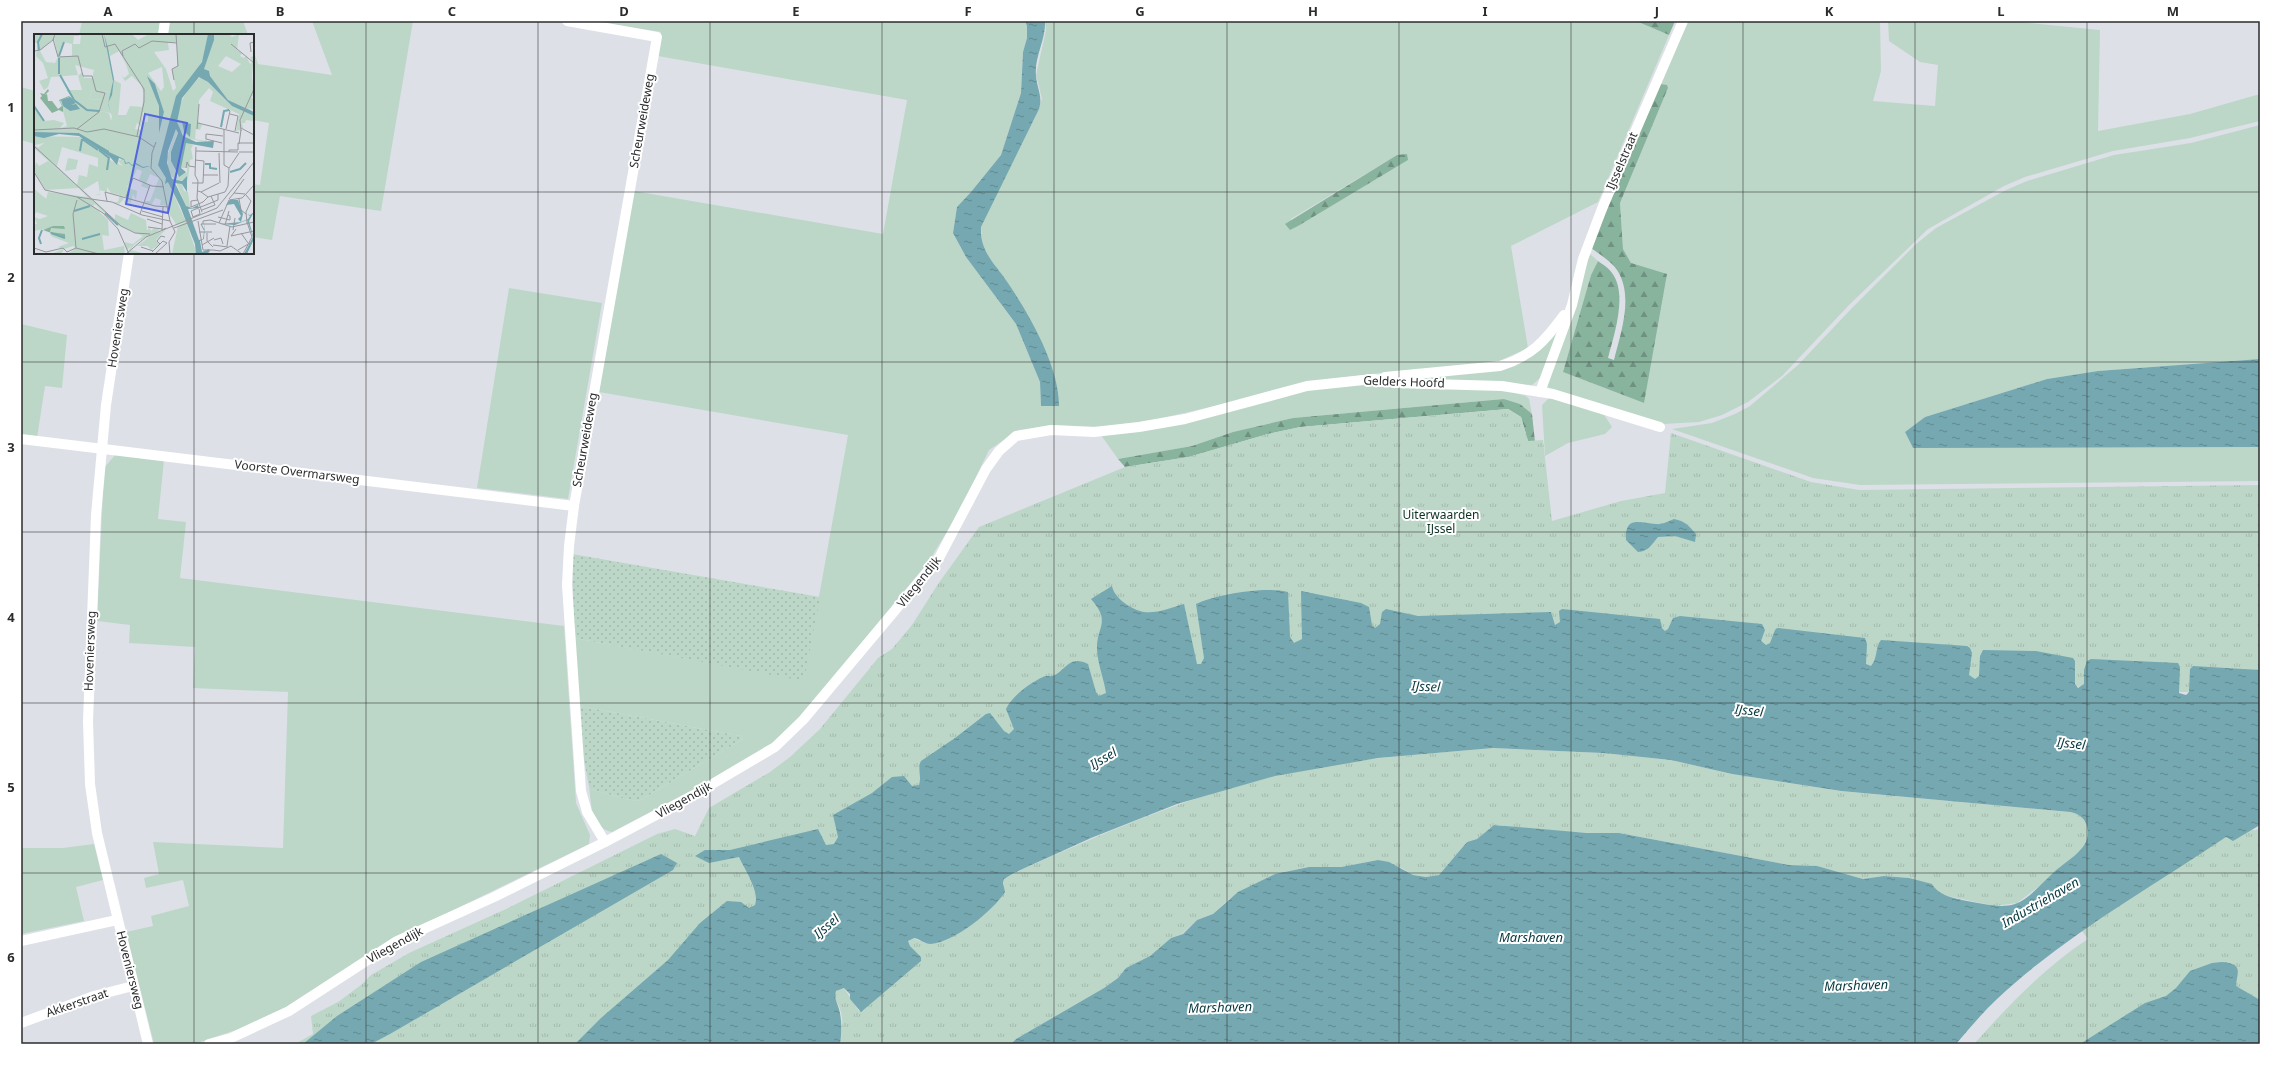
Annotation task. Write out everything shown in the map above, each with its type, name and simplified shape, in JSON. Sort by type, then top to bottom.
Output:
[{"type":"street","points":[[163,34],[165,21]]},
{"type":"street","name":"Scheurweideweg","points":[[567,21],[657,37],[574,506],[569,546],[567,585],[579,772],[584,804],[605,842]]},
{"type":"street","name":"IJsselstraat","points":[[1540,392],[1572,305],[1583,259],[1603,206],[1683,21]]},
{"type":"street","name":"Hoveniersweg","points":[[129,254],[101,448],[94,562],[88,759],[97,833],[148,1044]]},
{"type":"street","name":"IJsselstraat","points":[[1373,379],[1500,366],[1513,362],[1531,353],[1547,337],[1572,305]]},
{"type":"street","name":"Gelders Hoofd","points":[[1051,430],[1094,432],[1139,427],[1185,419],[1307,386],[1373,379],[1396,383],[1502,386],[1560,395],[1660,427]]},
{"type":"street","name":"Vliegendijk","points":[[208,1044],[231,1038],[289,1011],[397,941],[494,897],[605,842],[749,764],[783,740],[803,720],[939,558],[986,469],[999,451],[1016,436],[1051,430]]},
{"type":"street","name":"Voorste Overmarsweg","points":[[21,439],[574,506]]},
{"type":"street","points":[[21,941],[117,920]]},
{"type":"street","name":"Akkerstraat","points":[[21,1023],[94,996],[133,986]]},
{"type":"green space","points":[[82,21],[160,21],[158,34],[79,34]]},
{"type":"green space","points":[[170,21],[243,21],[248,34],[167,34]]},
{"type":"green space","points":[[312,21],[413,21],[381,211],[280,196],[272,240],[254,237],[254,184],[260,185],[269,123],[254,120],[254,52],[258,64],[332,75]]},
{"type":"green space","points":[[592,21],[1025,21],[1027,26],[1027,38],[1023,52],[1021,93],[1001,155],[957,207],[953,233],[966,257],[1016,324],[1040,382],[1041,405],[1058,406],[1047,354],[1008,283],[983,249],[981,227],[1042,99],[1036,75],[1046,30],[1045,21],[1636,21],[1669,35],[1598,202],[1511,246],[1528,348],[1499,361],[1476,365],[1397,371],[1338,378],[1149,421],[1099,427],[1055,425],[1018,430],[989,450],[959,512],[929,561],[807,709],[780,737],[752,759],[612,832],[600,826],[596,821],[593,815],[589,787],[591,789],[625,799],[639,801],[743,739],[741,736],[579,706],[574,638],[804,680],[848,435],[599,392],[634,191],[883,234],[907,100],[658,56],[661,32]],"holes":[[[1397,155],[1408,160],[1290,230],[1291,219]]]},
{"type":"green space","points":[[1636,21],[1675,21],[1669,35]]},
{"type":"green space","points":[[1688,21],[1880,21],[1881,71],[1873,101],[1935,106],[1938,65],[1920,62],[1889,41],[1888,21],[2009,21],[2100,30],[2098,131],[2190,114],[2260,94],[2260,121],[2190,138],[2113,151],[2025,177],[2004,186],[1928,229],[1849,305],[1782,376],[1748,402],[1722,415],[1699,422],[1663,424],[1549,388],[1547,386],[1590,254],[1598,261],[1591,275],[1563,372],[1644,403],[1631,263],[1623,249],[1620,203],[1668,88],[1660,84]]},
{"type":"green space","points":[[1660,84],[1667,85],[1668,88],[1620,203],[1623,249],[1631,263],[1667,274],[1644,403],[1563,372],[1591,275],[1598,261],[1612,273],[1617,282],[1619,292],[1616,327],[1608,358],[1614,360],[1623,326],[1625,291],[1622,280],[1615,267],[1591,248]]},
{"type":"green space","points":[[21,87],[34,91],[34,144],[21,140]]},
{"type":"green space","points":[[2260,125],[2260,359],[2098,371],[2047,379],[1925,417],[1905,432],[1913,448],[2260,447],[2260,481],[1860,485],[1813,478],[1672,429],[1712,423],[1750,406],[1798,365],[1916,244],[1936,228],[2006,190],[2027,181],[2114,155],[2191,143]]},
{"type":"green space","points":[[1407,154],[1408,160],[1298,226],[1290,230],[1285,224],[1397,155]]},
{"type":"green space","points":[[509,288],[602,303],[568,499],[477,488]]},
{"type":"green space","points":[[1563,321],[1540,378],[1532,385],[1398,378],[1506,368]]},
{"type":"green space","points":[[21,324],[67,335],[62,388],[45,386],[37,438],[21,436]]},
{"type":"green space","points":[[1355,384],[1500,389],[1526,396],[1529,399],[1532,414],[1520,404],[1504,399],[1293,418],[1233,432],[1192,446],[1118,459],[1101,435],[1326,386]]},
{"type":"green space","points":[[1549,398],[1603,413],[1612,427],[1605,434],[1568,443],[1545,456],[1542,405]]},
{"type":"green space","points":[[1504,399],[1520,404],[1532,414],[1535,442],[1528,441],[1521,417],[1508,409],[1301,427],[1268,434],[1189,457],[1125,467],[1118,459],[1192,446],[1233,432],[1293,418]]},
{"type":"green space","name":"Uiterwaarden IJssel","points":[[1508,409],[1521,417],[1528,441],[1543,440],[1552,521],[1621,501],[1665,493],[1671,433],[1811,482],[1859,490],[2260,485],[2260,694],[2181,692],[1969,681],[1559,626],[599,1044],[295,1044],[313,1034],[311,1016],[338,1002],[361,985],[371,975],[409,953],[506,909],[657,834],[675,829],[695,836],[709,808],[770,772],[790,757],[820,729],[878,658],[892,649],[912,625],[938,584],[979,527],[1125,467],[1188,457],[1268,434],[1300,427]]},
{"type":"green space","points":[[116,454],[164,460],[158,519],[186,522],[180,578],[564,626],[576,803],[590,835],[589,844],[380,946],[285,1008],[242,1028],[194,1044],[154,1044],[126,932],[153,926],[151,916],[189,906],[183,880],[146,888],[144,878],[159,874],[153,842],[283,848],[288,692],[193,688],[195,647],[129,643],[130,625],[97,621],[104,468]]},
{"type":"green space","points":[[572,554],[820,597],[804,681],[574,638]]},
{"type":"green space","points":[[579,706],[741,736],[743,739],[639,801],[625,799],[591,789],[589,787],[580,738]]},
{"type":"green space","points":[[1492,748],[1603,753],[1671,760],[1732,774],[1840,791],[2069,812],[2074,813],[2084,819],[2091,835],[2256,830],[2260,828],[2260,1044],[1974,1044],[2014,1001],[2042,975],[2088,939],[2045,882],[2017,903],[1995,906],[1947,896],[1909,878],[1884,876],[1863,879],[1816,866],[1789,865],[1619,833],[1604,834],[1512,828],[1494,825],[1477,839],[1467,842],[1439,875],[1426,877],[1413,875],[1402,868],[1378,860],[1341,867],[1309,867],[1275,874],[1229,899],[1213,914],[1197,920],[1182,934],[1171,938],[1150,956],[1126,968],[1118,978],[1104,988],[1016,1039],[1011,1044],[840,1044],[842,1015],[838,1004],[834,999],[836,991],[844,988],[859,1011],[910,946],[908,941],[913,938],[932,944],[1003,888],[1004,879],[1014,873],[1086,841],[1159,812],[1271,776],[1355,761]]},
{"type":"green space","points":[[94,844],[103,880],[76,887],[84,921],[21,934],[21,848],[63,848]]},
{"type":"water","points":[[1025,21],[1045,21],[1044,35],[1038,55],[1036,69],[1040,96],[1039,109],[981,227],[981,236],[989,257],[1017,296],[1042,342],[1054,375],[1058,391],[1059,406],[1041,406],[1040,382],[1016,324],[966,257],[953,233],[957,207],[1001,155],[1021,93],[1023,52],[1027,38],[1027,26]]},
{"type":"water","points":[[2260,359],[2260,447],[1913,448],[1905,432],[1925,417],[2047,379],[2098,371]]},
{"type":"water","points":[[1674,519],[1686,524],[1696,534],[1695,542],[1675,536],[1658,537],[1647,549],[1638,552],[1626,540],[1626,532],[1628,527],[1634,522],[1661,524]]},
{"type":"water","points":[[1112,586],[1116,595],[1124,603],[1139,611],[1159,611],[1184,604],[1197,664],[1201,664],[1204,658],[1196,604],[1228,594],[1279,590],[1288,592],[1290,637],[1294,643],[1302,639],[1301,591],[1361,603],[1369,607],[1372,625],[1375,628],[1380,624],[1382,612],[1386,609],[1418,616],[1551,612],[1555,625],[1560,622],[1559,611],[1562,609],[1660,619],[1662,628],[1665,631],[1668,629],[1673,618],[1680,616],[1762,624],[1765,630],[1761,641],[1766,645],[1770,643],[1777,628],[1865,638],[1867,644],[1866,664],[1871,666],[1875,660],[1881,640],[1967,646],[1970,648],[1972,653],[1969,675],[1975,679],[1979,676],[1980,656],[1983,650],[2036,651],[2073,658],[2075,661],[2075,684],[2078,688],[2084,684],[2084,670],[2087,661],[2091,659],[2178,663],[2180,667],[2179,693],[2186,695],[2189,692],[2190,669],[2193,666],[2260,670],[2260,825],[2233,841],[2226,837],[2079,933],[2023,976],[1997,999],[1956,1044],[1011,1044],[1016,1039],[1104,988],[1118,978],[1126,968],[1150,956],[1171,938],[1183,934],[1197,920],[1213,914],[1238,892],[1275,874],[1309,867],[1341,867],[1378,860],[1389,862],[1413,875],[1426,877],[1439,875],[1467,842],[1477,839],[1494,825],[1587,833],[1619,833],[1789,865],[1817,866],[1863,879],[1884,876],[1909,878],[1932,884],[1943,894],[1952,897],[1997,906],[2015,904],[2030,895],[2077,853],[2086,841],[2088,834],[2087,826],[2083,818],[2070,812],[1841,791],[1732,774],[1671,760],[1603,753],[1493,748],[1378,758],[1275,776],[1177,804],[1091,838],[1014,873],[1004,879],[1003,883],[1005,892],[992,908],[961,932],[951,938],[931,944],[914,938],[908,941],[910,946],[921,957],[921,961],[861,1012],[850,999],[850,994],[844,988],[836,991],[835,994],[841,1022],[840,1044],[575,1044],[601,1018],[668,960],[700,923],[727,901],[741,902],[749,908],[755,905],[756,900],[754,888],[739,857],[709,863],[695,856],[705,850],[730,850],[818,829],[826,845],[834,844],[838,837],[833,815],[872,793],[892,777],[904,776],[912,786],[919,785],[919,767],[921,761],[955,738],[986,714],[990,713],[1004,731],[1009,734],[1014,729],[1006,709],[1012,699],[1022,690],[1044,676],[1057,674],[1072,662],[1081,661],[1088,664],[1096,692],[1099,696],[1106,693],[1097,650],[1097,642],[1102,619],[1101,614],[1091,599]]},
{"type":"water","points":[[661,854],[677,863],[673,870],[390,1034],[371,1044],[303,1044],[337,1016],[421,962]]},
{"type":"water","points":[[2222,962],[2234,965],[2238,970],[2236,986],[2260,1000],[2260,1044],[2080,1044],[2145,1003],[2166,996],[2176,988],[2190,971],[2212,963]]},
{"type":"water label","name":"IJssel","points":[[1426,686]]},
{"type":"water label","name":"IJssel","points":[[1749,710]]},
{"type":"water label","name":"IJssel","points":[[2071,743]]},
{"type":"water label","name":"IJssel","points":[[1103,758]]},
{"type":"water label","name":"Industriehaven","points":[[2040,902]]},
{"type":"water label","name":"IJssel","points":[[826,926]]},
{"type":"water label","name":"Marshaven","points":[[1531,937]]},
{"type":"water label","name":"Marshaven","points":[[1856,985]]},
{"type":"water label","name":"Marshaven","points":[[1220,1007]]}]
